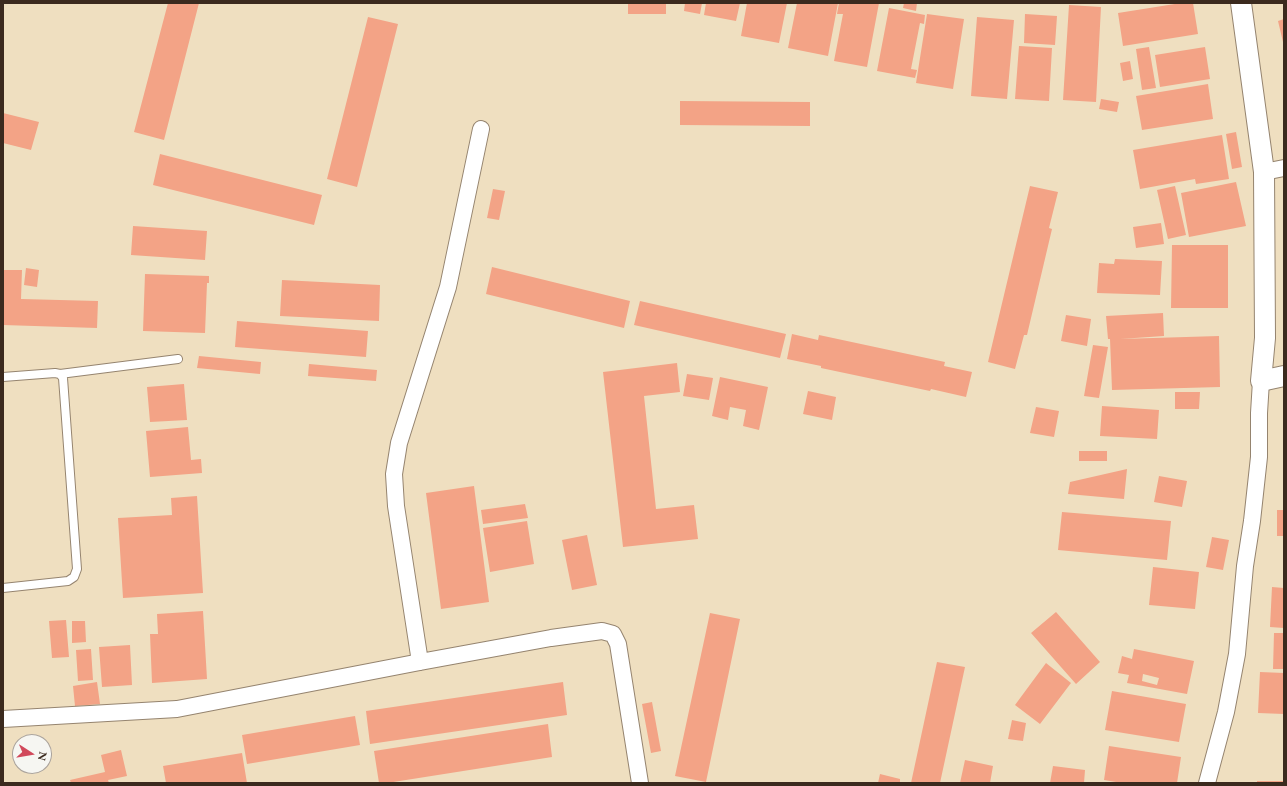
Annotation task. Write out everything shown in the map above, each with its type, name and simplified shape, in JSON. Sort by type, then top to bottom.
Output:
[{"type":"street","points":[[1207,783],[1226,712],[1237,654],[1245,566],[1252,521],[1259,457],[1259,413],[1265,338],[1264,172],[1241,3]]},
{"type":"street","points":[[420,662],[396,506],[394,474],[399,442],[448,287],[481,130]]},
{"type":"street","points":[[1264,172],[1284,168]]},
{"type":"street","points":[[1261,381],[1284,376]]},
{"type":"street","points":[[3,719],[177,709],[420,662],[551,638],[602,631],[613,634],[618,644],[640,783]]},
{"type":"lane","points":[[3,377],[60,374],[178,359]]},
{"type":"lane","points":[[3,588],[68,581],[74,577],[77,569],[63,378],[60,374]]},
{"type":"building","points":[[168,3],[199,3],[164,140],[134,132]]},
{"type":"building","points":[[628,3],[666,3],[666,14],[628,14]]},
{"type":"building","points":[[685,3],[702,3],[700,14],[684,11]]},
{"type":"building","points":[[706,3],[740,3],[736,21],[704,15]]},
{"type":"building","points":[[747,3],[787,3],[779,43],[741,36]]},
{"type":"building","points":[[797,3],[838,3],[828,56],[788,48]]},
{"type":"building","points":[[839,3],[879,3],[867,67],[834,61],[843,14],[837,14]]},
{"type":"building","points":[[904,3],[917,3],[916,11],[903,8]]},
{"type":"building","points":[[1181,3],[1193,3],[1198,34],[1123,46],[1118,13]]},
{"type":"building","points":[[1069,5],[1101,7],[1096,102],[1063,100]]},
{"type":"building","points":[[889,8],[925,15],[924,24],[920,23],[911,69],[917,70],[915,78],[877,71]]},
{"type":"building","points":[[927,14],[964,19],[953,89],[916,83]]},
{"type":"building","points":[[1025,14],[1057,16],[1055,45],[1024,43]]},
{"type":"building","points":[[368,17],[398,24],[357,187],[327,179]]},
{"type":"building","points":[[977,17],[1014,20],[1007,99],[971,96]]},
{"type":"building","points":[[1284,19],[1284,42],[1283,42],[1278,21]]},
{"type":"building","points":[[1019,46],[1052,48],[1049,101],[1015,99]]},
{"type":"building","points":[[1149,47],[1156,88],[1142,90],[1136,49]]},
{"type":"building","points":[[1205,47],[1210,79],[1160,87],[1155,55]]},
{"type":"building","points":[[1130,61],[1133,79],[1123,81],[1120,63]]},
{"type":"building","points":[[1208,84],[1213,119],[1142,130],[1136,96]]},
{"type":"building","points":[[1101,99],[1119,102],[1117,112],[1099,109]]},
{"type":"building","points":[[680,101],[810,102],[810,126],[680,125]]},
{"type":"building","points":[[3,113],[39,122],[31,150],[3,143]]},
{"type":"building","points":[[1236,132],[1242,167],[1232,169],[1226,134]]},
{"type":"building","points":[[1222,135],[1229,179],[1196,184],[1195,179],[1140,189],[1133,150]]},
{"type":"building","points":[[160,154],[322,195],[314,225],[153,185]]},
{"type":"building","points":[[1236,182],[1246,226],[1189,237],[1181,193]]},
{"type":"building","points":[[1030,186],[1058,192],[1049,228],[1052,229],[1027,335],[1024,335],[1015,369],[988,362]]},
{"type":"building","points":[[1175,186],[1186,235],[1168,239],[1157,190]]},
{"type":"building","points":[[493,189],[505,191],[499,220],[487,218]]},
{"type":"building","points":[[1161,223],[1164,244],[1136,248],[1133,227]]},
{"type":"building","points":[[133,226],[207,231],[205,260],[131,255]]},
{"type":"building","points":[[1172,245],[1228,245],[1228,308],[1171,308]]},
{"type":"building","points":[[1115,259],[1162,261],[1160,295],[1097,293],[1099,263],[1114,264]]},
{"type":"building","points":[[492,267],[630,301],[624,328],[486,294]]},
{"type":"building","points":[[26,268],[39,270],[37,287],[24,285]]},
{"type":"building","points":[[3,270],[22,270],[21,299],[98,301],[97,328],[3,325]]},
{"type":"building","points":[[145,274],[209,276],[209,283],[207,283],[205,333],[143,331]]},
{"type":"building","points":[[282,280],[380,285],[379,321],[280,316]]},
{"type":"building","points":[[640,301],[786,334],[780,358],[634,325]]},
{"type":"building","points":[[1163,313],[1164,336],[1120,339],[1219,336],[1220,387],[1112,390],[1110,339],[1108,339],[1106,316]]},
{"type":"building","points":[[1066,315],[1091,319],[1087,346],[1061,341]]},
{"type":"building","points":[[237,321],[368,331],[366,357],[235,347]]},
{"type":"building","points":[[792,334],[818,340],[819,335],[945,362],[944,366],[972,372],[966,397],[821,368],[821,366],[787,359]]},
{"type":"building","points":[[1093,345],[1108,347],[1099,398],[1084,396]]},
{"type":"building","points":[[199,356],[261,362],[260,374],[197,368]]},
{"type":"building","points":[[677,363],[680,392],[644,396],[656,509],[694,505],[698,539],[623,547],[603,372]]},
{"type":"building","points":[[309,364],[377,370],[376,381],[308,376]]},
{"type":"building","points":[[687,374],[713,378],[709,400],[683,396]]},
{"type":"building","points":[[720,377],[768,387],[759,430],[743,426],[746,410],[730,407],[728,420],[712,416]]},
{"type":"building","points":[[184,384],[187,420],[150,422],[147,387]]},
{"type":"building","points":[[808,391],[836,397],[832,420],[803,414]]},
{"type":"building","points":[[1175,392],[1200,392],[1199,409],[1175,409]]},
{"type":"building","points":[[1102,406],[1159,410],[1157,439],[1100,436]]},
{"type":"building","points":[[1036,407],[1059,411],[1054,437],[1030,433]]},
{"type":"building","points":[[188,427],[191,460],[201,459],[202,473],[150,477],[146,431]]},
{"type":"building","points":[[1079,451],[1107,451],[1107,461],[1079,461]]},
{"type":"building","points":[[1127,469],[1124,499],[1068,494],[1070,482]]},
{"type":"building","points":[[1159,476],[1187,481],[1182,507],[1154,502]]},
{"type":"building","points":[[474,486],[489,602],[441,609],[426,493]]},
{"type":"building","points":[[197,496],[203,593],[123,598],[118,518],[172,515],[171,498]]},
{"type":"building","points":[[525,504],[528,518],[483,524],[481,510]]},
{"type":"building","points":[[1277,510],[1284,510],[1284,536],[1277,536]]},
{"type":"building","points":[[1062,512],[1171,521],[1167,560],[1058,550]]},
{"type":"building","points":[[527,521],[534,564],[490,572],[483,528]]},
{"type":"building","points":[[587,535],[597,585],[572,590],[562,540]]},
{"type":"building","points":[[1212,537],[1229,540],[1223,570],[1206,567]]},
{"type":"building","points":[[1153,567],[1199,572],[1195,609],[1149,605]]},
{"type":"building","points":[[1272,587],[1284,588],[1284,628],[1270,627]]},
{"type":"building","points":[[203,611],[207,679],[152,683],[150,634],[158,634],[157,614]]},
{"type":"building","points":[[1056,612],[1100,662],[1076,684],[1031,633]]},
{"type":"building","points":[[710,613],[740,619],[706,782],[675,776]]},
{"type":"building","points":[[66,620],[69,657],[52,658],[49,621]]},
{"type":"building","points":[[72,621],[85,621],[86,642],[72,643]]},
{"type":"building","points":[[1274,633],[1284,633],[1284,669],[1273,669]]},
{"type":"building","points":[[130,645],[132,685],[102,687],[99,647]]},
{"type":"building","points":[[91,649],[93,680],[78,681],[76,650]]},
{"type":"building","points":[[1134,649],[1194,661],[1187,694],[1127,683],[1129,675],[1118,673],[1122,656],[1132,659]],"holes":[[[1143,674],[1159,678],[1157,685],[1142,681]]]},
{"type":"building","points":[[937,662],[965,667],[940,783],[911,783]]},
{"type":"building","points":[[1046,663],[1071,683],[1040,724],[1015,705]]},
{"type":"building","points":[[1260,672],[1284,673],[1284,714],[1258,713]]},
{"type":"building","points":[[97,682],[100,704],[75,706],[73,686]]},
{"type":"building","points":[[563,682],[567,715],[370,744],[366,711]]},
{"type":"building","points":[[1112,691],[1186,704],[1179,742],[1105,730]]},
{"type":"building","points":[[652,702],[661,751],[651,753],[642,704]]},
{"type":"building","points":[[355,716],[360,745],[247,764],[242,735]]},
{"type":"building","points":[[1012,720],[1026,723],[1023,741],[1008,739]]},
{"type":"building","points":[[548,724],[552,757],[379,783],[374,751]]},
{"type":"building","points":[[1109,746],[1181,757],[1177,783],[1122,783],[1104,780]]},
{"type":"building","points":[[121,750],[127,776],[108,780],[109,783],[71,783],[70,780],[105,772],[101,755]]},
{"type":"building","points":[[242,753],[247,783],[166,783],[163,766]]},
{"type":"building","points":[[965,760],[993,766],[990,783],[960,783]]},
{"type":"building","points":[[1053,766],[1085,770],[1084,783],[1050,783]]},
{"type":"building","points":[[880,774],[900,779],[900,783],[878,783]]},
{"type":"building","points":[[1257,781],[1284,781],[1284,783],[1257,783]]}]
